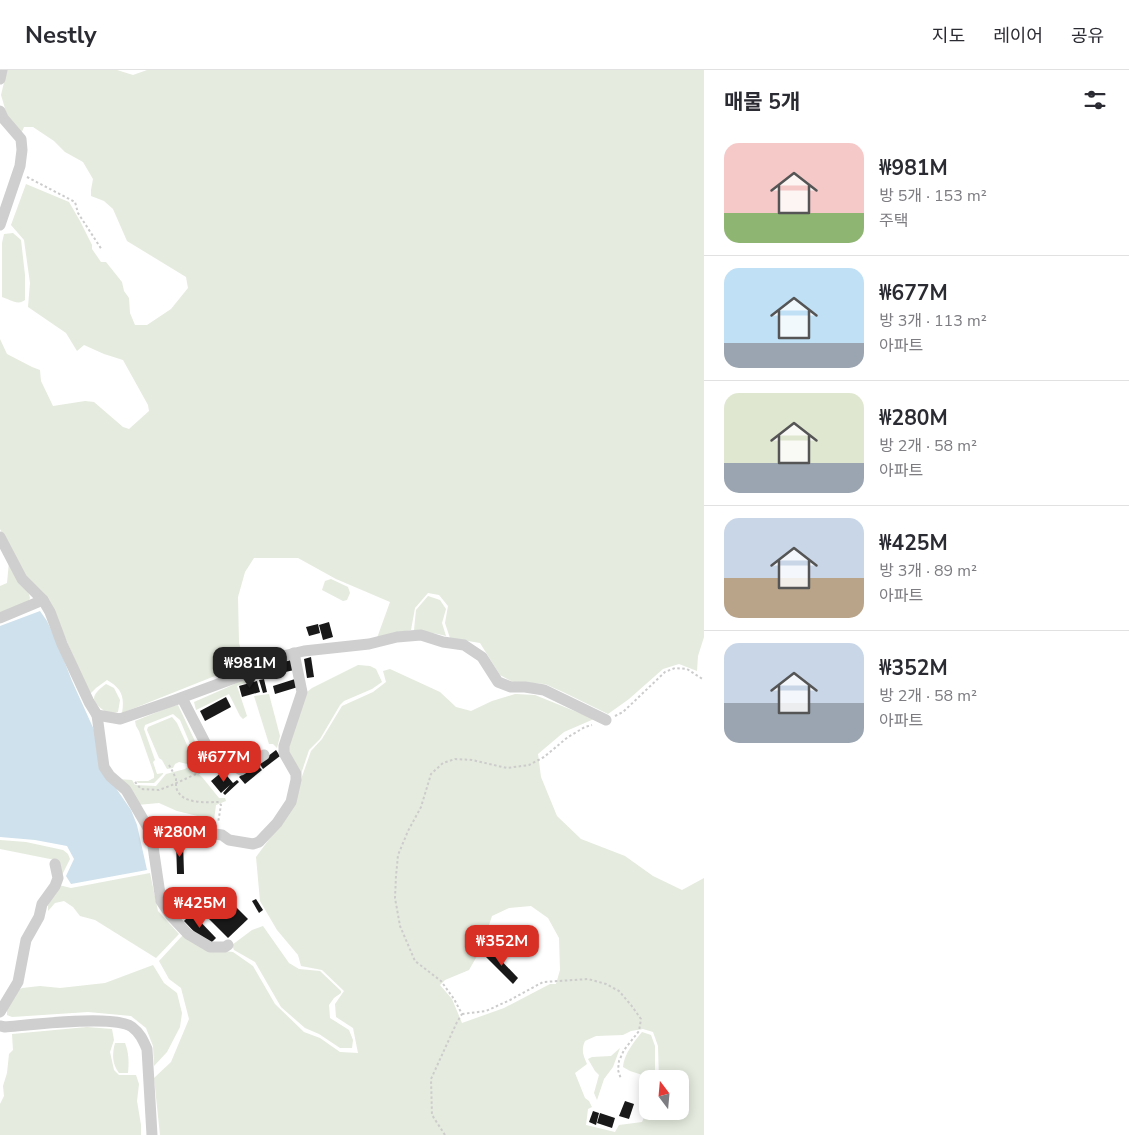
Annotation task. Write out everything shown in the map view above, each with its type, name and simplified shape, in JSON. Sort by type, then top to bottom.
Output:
[{"type":"street","points":[[0,79],[2,70]]},
{"type":"street","points":[[0,111],[3,118],[21,138],[22,150],[20,166],[0,225]]},
{"type":"street","points":[[0,536],[22,579],[43,600],[50,612],[62,644],[89,702],[98,715],[104,767],[110,776],[126,790],[151,833],[156,858],[160,901],[188,934],[210,947],[228,946]]},
{"type":"street","points":[[0,618],[43,600]]},
{"type":"street","points":[[98,715],[120,719],[182,698],[294,653],[369,644],[397,637],[421,635],[443,642],[464,645],[482,657],[498,682],[510,687],[544,690],[606,720]]},
{"type":"street","points":[[151,833],[215,834],[222,835],[229,840],[254,844],[259,842],[277,822],[291,802],[296,774],[284,753],[284,746],[302,692],[294,653]]},
{"type":"street","points":[[182,698],[214,760],[224,764],[231,763],[241,770],[264,755]]},
{"type":"street","points":[[0,1012],[18,982],[26,940],[40,917],[42,904],[55,886],[58,878],[54,864]]},
{"type":"street","points":[[0,1026],[90,1021],[116,1022],[131,1026],[142,1037],[146,1049],[152,1135]]},
{"type":"path","points":[[18,172],[74,202],[78,213],[102,250]]},
{"type":"path","points":[[462,1014],[441,981],[415,961],[400,926],[395,898],[398,855],[420,807],[431,774],[443,763],[456,759],[472,760],[507,768],[529,765],[544,757],[576,732],[623,712],[665,672],[675,668],[687,669],[704,680]]},
{"type":"path","points":[[135,782],[141,789],[159,790],[205,770],[214,760]]},
{"type":"path","points":[[169,765],[175,776],[176,787],[182,796],[193,801],[219,802],[215,834]]},
{"type":"path","points":[[462,1014],[486,1011],[543,982],[588,979],[606,984],[619,992],[641,1020],[639,1031],[624,1050],[619,1061],[618,1070],[621,1079]]},
{"type":"path","points":[[445,1135],[432,1115],[432,1079],[462,1014]]},
{"type":"shaded area","points":[[7,70],[117,70],[133,75],[147,70],[704,70],[704,637],[698,656],[697,671],[679,664],[663,669],[629,699],[608,714],[545,684],[513,682],[500,675],[480,643],[450,638],[445,623],[448,606],[439,595],[428,593],[415,608],[411,630],[377,638],[390,602],[336,579],[298,558],[254,558],[245,572],[238,597],[239,643],[245,664],[122,713],[123,702],[121,693],[116,686],[107,680],[90,694],[53,610],[24,577],[0,529],[0,339],[7,354],[40,370],[41,381],[53,406],[85,401],[94,402],[123,427],[129,429],[149,411],[148,405],[123,360],[84,345],[77,351],[66,333],[28,307],[30,283],[24,240],[11,225],[26,184],[69,202],[92,245],[92,249],[101,262],[106,262],[122,282],[124,291],[129,298],[130,313],[135,325],[147,325],[171,309],[188,288],[186,277],[127,241],[113,209],[104,201],[91,196],[93,179],[83,162],[65,152],[54,141],[33,127],[24,127],[21,134],[7,115],[1,95]]},
{"type":"shaded area","points":[[13,233],[21,240],[25,275],[25,300],[22,302],[14,302],[2,297],[2,243],[4,234]]},
{"type":"shaded area","points":[[9,562],[30,598],[28,603],[0,614],[0,586],[7,583]]},
{"type":"shaded area","points":[[331,579],[348,587],[350,593],[347,600],[343,601],[322,590],[325,581]]},
{"type":"shaded area","points":[[428,596],[440,600],[446,609],[442,623],[446,636],[414,630],[416,610]]},
{"type":"shaded area","points":[[358,665],[370,666],[376,669],[382,682],[372,689],[344,701],[340,705],[320,739],[309,750],[301,774],[287,752],[307,692]]},
{"type":"shaded area","points":[[390,669],[440,692],[456,707],[471,711],[492,701],[515,694],[535,695],[594,719],[564,732],[538,754],[541,777],[557,816],[581,839],[625,856],[653,876],[682,890],[704,878],[704,1135],[160,1135],[154,1078],[171,1062],[189,1019],[181,988],[169,979],[159,961],[183,935],[204,949],[233,952],[253,966],[275,1004],[304,1032],[320,1038],[340,1052],[358,1053],[353,1028],[336,1017],[335,1004],[344,991],[322,970],[301,966],[298,955],[277,930],[260,901],[256,857],[292,805],[311,751],[322,739],[342,706],[373,692],[386,682],[383,671]],"holes":[[[531,906],[548,918],[559,938],[560,970],[556,984],[550,984],[504,1008],[462,1023],[452,999],[440,985],[445,980],[469,970],[488,937],[492,916],[509,908]],[[643,1029],[653,1032],[658,1046],[659,1070],[689,1070],[689,1120],[643,1120],[642,1122],[619,1125],[615,1132],[586,1125],[588,1109],[592,1107],[585,1098],[575,1073],[587,1064],[583,1052],[585,1041],[596,1036],[623,1035],[631,1031]]]},
{"type":"shaded area","points":[[259,673],[260,677],[237,686],[247,716],[243,719],[229,694],[196,710],[194,702]]},
{"type":"shaded area","points":[[106,684],[114,688],[120,700],[118,712],[108,714],[94,700],[96,693]]},
{"type":"shaded area","points":[[269,694],[280,736],[277,748],[273,744],[269,744],[254,696]]},
{"type":"shaded area","points":[[178,705],[201,754],[201,765],[196,771],[193,770],[192,767],[196,758],[180,720],[173,714],[145,725],[144,729],[155,760],[153,762],[157,774],[163,774],[154,783],[138,783],[136,781],[148,781],[154,778],[154,774],[135,721]]},
{"type":"shaded area","points":[[172,717],[177,723],[192,756],[192,760],[187,764],[179,762],[173,768],[167,769],[159,758],[147,730],[148,727]]},
{"type":"shaded area","points":[[190,765],[193,773],[196,772],[202,777],[219,798],[225,798],[226,801],[216,805],[214,820],[177,811],[159,803],[137,805],[118,779],[132,780],[135,785],[156,786],[166,774],[185,769]]},
{"type":"shaded area","points":[[0,840],[26,842],[63,850],[70,859],[61,877],[53,859],[0,849]]},
{"type":"shaded area","points":[[150,873],[158,911],[179,934],[156,958],[95,920],[80,916],[73,907],[64,901],[55,903],[48,911],[48,905],[59,885],[71,888]]},
{"type":"shaded area","points":[[263,926],[289,963],[299,969],[320,971],[341,991],[329,1005],[330,1018],[349,1030],[353,1040],[352,1048],[340,1048],[319,1034],[305,1028],[281,1007],[255,962],[234,950],[232,945],[252,930]]},
{"type":"shaded area","points":[[153,965],[164,983],[177,993],[182,1013],[180,1027],[167,1052],[154,1066],[153,1046],[146,1028],[131,1016],[88,1012],[12,1017],[7,1015],[7,1010],[22,988],[40,986],[60,988],[105,983]]},
{"type":"shaded area","points":[[87,1027],[112,1029],[114,1040],[110,1052],[114,1070],[119,1075],[136,1075],[139,1084],[137,1101],[141,1135],[0,1135],[0,1104],[4,1096],[3,1086],[7,1073],[9,1054],[13,1050],[12,1034]]},
{"type":"shaded area","points":[[642,1032],[651,1035],[655,1046],[655,1070],[639,1070],[639,1074],[623,1067],[627,1053]]},
{"type":"shaded area","points":[[115,1043],[125,1043],[128,1073],[119,1073],[115,1066],[113,1055]]},
{"type":"shaded area","points":[[620,1048],[613,1067],[604,1079],[597,1100],[594,1093],[599,1075],[588,1059],[611,1056]]},
{"type":"water","points":[[40,611],[47,621],[58,645],[95,732],[111,781],[131,810],[137,825],[147,870],[71,884],[66,876],[74,859],[67,846],[35,840],[0,837],[0,626]]},
{"type":"building","points":[[329,622],[333,637],[323,640],[319,625]]},
{"type":"building","points":[[318,624],[320,633],[309,636],[306,627]]},
{"type":"building","points":[[311,657],[314,677],[307,678],[304,659]]},
{"type":"building","points":[[291,660],[294,670],[273,675],[270,666]]},
{"type":"building","points":[[264,679],[267,692],[263,693],[259,680]]},
{"type":"building","points":[[295,679],[298,687],[275,694],[273,686]]},
{"type":"building","points":[[257,681],[260,692],[242,697],[239,686]]},
{"type":"building","points":[[226,697],[231,707],[205,721],[200,711]]},
{"type":"building","points":[[276,750],[280,756],[263,769],[259,763]]},
{"type":"building","points":[[256,763],[262,770],[245,784],[239,777]]},
{"type":"building","points":[[223,771],[233,783],[237,780],[239,782],[225,795],[223,793],[230,785],[221,793],[211,781]]},
{"type":"building","points":[[176,842],[183,842],[184,874],[177,874]]},
{"type":"building","points":[[221,892],[248,919],[228,938],[201,911]]},
{"type":"building","points":[[256,899],[263,910],[259,913],[252,901]]},
{"type":"building","points":[[192,913],[216,938],[210,944],[200,938],[184,921]]},
{"type":"building","points":[[492,951],[518,978],[513,984],[486,957]]},
{"type":"building","points":[[625,1101],[634,1104],[629,1119],[619,1116]]},
{"type":"building","points":[[593,1111],[599,1113],[596,1125],[589,1122]]},
{"type":"building","points":[[600,1113],[615,1118],[612,1128],[597,1123]]}]
